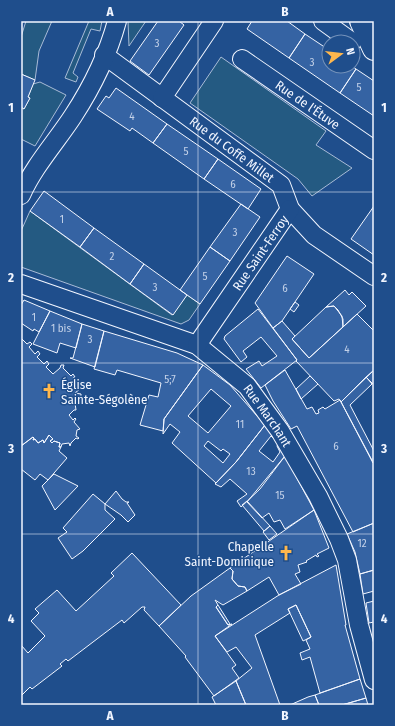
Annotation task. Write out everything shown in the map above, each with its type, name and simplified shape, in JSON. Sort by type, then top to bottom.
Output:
[{"type":"street","points":[[21,195],[32,174],[74,115],[97,73],[117,21]]},
{"type":"street","points":[[162,98],[214,21]]},
{"type":"street","points":[[323,21],[342,34]]},
{"type":"street","points":[[361,21],[374,49]]},
{"type":"street","points":[[361,48],[374,58]]},
{"type":"street","name":"Rue du Coffe Millet","points":[[104,56],[281,185],[290,209]]},
{"type":"street","name":"Rue de l'Étuve","points":[[242,59],[374,150]]},
{"type":"street","name":"Rue Saint-Ferroy","points":[[197,345],[290,209],[314,235],[374,276]]},
{"type":"street","name":"Rue Marchant","points":[[21,284],[197,345],[247,386],[280,431],[318,496],[347,560],[359,625],[374,680]]},
{"type":"shaded area","points":[[26,21],[52,21],[39,51],[35,80],[21,74],[21,37]]},
{"type":"shaded area","points":[[89,21],[102,21],[100,31],[91,29],[73,73],[78,77],[76,82],[65,78]]},
{"type":"shaded area","points":[[128,21],[146,21],[129,46]]},
{"type":"shaded area","points":[[221,57],[326,131],[316,145],[352,168],[312,196],[298,179],[190,103]]},
{"type":"shaded area","points":[[40,82],[66,95],[35,146],[21,139],[21,107],[24,109],[30,98],[28,97],[33,84]]},
{"type":"shaded area","points":[[30,211],[172,315],[187,295],[200,304],[189,320],[181,324],[21,267],[21,231]]},
{"type":"building","points":[[158,21],[179,21],[184,25],[149,75],[130,61]]},
{"type":"building","points":[[252,21],[287,21],[305,34],[289,58],[247,29]]},
{"type":"building","points":[[305,34],[321,45],[321,74],[353,74],[340,93],[289,58]]},
{"type":"building","points":[[361,72],[374,81],[374,116],[340,93],[353,74],[361,74]]},
{"type":"building","points":[[21,74],[35,80],[28,97],[30,98],[24,109],[21,107]]},
{"type":"building","points":[[116,88],[167,124],[153,143],[132,128],[130,131],[97,109],[106,96],[109,98]]},
{"type":"building","points":[[167,124],[218,159],[204,179],[153,143]]},
{"type":"building","points":[[218,159],[261,189],[248,209],[204,179]]},
{"type":"building","points":[[44,191],[94,228],[80,247],[30,211]]},
{"type":"building","points":[[241,204],[260,217],[230,261],[210,247]]},
{"type":"building","points":[[374,206],[374,255],[351,239]]},
{"type":"building","points":[[94,228],[144,264],[130,284],[80,247]]},
{"type":"building","points":[[210,247],[230,261],[200,304],[180,290]]},
{"type":"building","points":[[287,256],[314,274],[282,321],[273,328],[255,303]]},
{"type":"building","points":[[144,264],[187,295],[173,315],[130,284]]},
{"type":"building","points":[[345,290],[349,295],[352,292],[366,306],[343,327],[343,319],[338,310],[334,306],[326,307]]},
{"type":"building","points":[[24,300],[50,311],[39,332],[34,329],[33,331],[21,323],[21,305]]},
{"type":"building","points":[[295,302],[299,305],[294,312],[290,309]]},
{"type":"building","points":[[334,306],[342,316],[343,327],[309,358],[292,339],[326,307]]},
{"type":"building","points":[[258,309],[297,360],[261,388],[246,369],[259,361],[262,366],[277,356],[261,337],[243,351],[247,357],[241,362],[224,339],[225,336]]},
{"type":"building","points":[[50,311],[82,324],[76,348],[60,343],[57,353],[33,344]]},
{"type":"building","points":[[357,314],[374,331],[374,370],[341,402],[339,399],[334,401],[296,361],[297,360],[273,328],[282,321],[295,336],[292,339],[309,358]]},
{"type":"building","points":[[82,324],[104,331],[95,367],[70,358],[73,358]]},
{"type":"building","points":[[104,331],[177,353],[203,365],[164,419],[163,431],[140,425],[149,395],[158,397],[161,383],[117,370],[115,375],[94,369]]},
{"type":"building","name":"Église Sainte-Ségolène","points":[[21,338],[27,344],[30,342],[32,344],[29,347],[35,354],[38,351],[40,354],[37,357],[44,364],[47,361],[49,364],[46,367],[53,374],[60,368],[61,365],[64,365],[63,368],[71,376],[73,374],[75,377],[73,378],[80,386],[83,386],[83,389],[80,389],[75,393],[81,394],[81,402],[75,403],[76,410],[69,415],[73,420],[75,418],[76,419],[74,422],[80,429],[77,430],[76,436],[79,438],[76,438],[70,446],[69,443],[62,444],[61,447],[59,447],[60,443],[54,441],[52,443],[50,441],[53,439],[49,435],[44,443],[43,440],[38,443],[35,439],[33,440],[33,437],[21,446]]},
{"type":"building","points":[[203,365],[230,385],[265,425],[236,462],[216,483],[172,443],[180,432],[170,424],[163,434],[164,419]],"holes":[[[211,389],[231,406],[208,433],[188,416]],[[208,441],[221,451],[223,449],[230,454],[223,463],[204,446]]]},
{"type":"building","points":[[285,370],[307,409],[312,407],[316,414],[319,413],[318,410],[323,407],[325,409],[340,400],[374,464],[374,523],[353,532],[297,426],[291,429],[273,401],[265,385]]},
{"type":"building","points":[[374,370],[374,385],[366,377]]},
{"type":"building","points":[[310,376],[318,384],[301,399],[296,389]]},
{"type":"building","points":[[366,377],[372,384],[350,405],[374,451],[373,463],[341,402]]},
{"type":"building","points":[[265,425],[275,440],[271,436],[259,451],[273,462],[280,452],[277,446],[278,444],[285,456],[260,489],[241,507],[237,501],[247,494],[230,479],[221,487],[215,484],[236,462]]},
{"type":"building","points":[[49,435],[53,439],[50,441],[52,443],[54,441],[60,443],[59,447],[61,447],[59,451],[67,458],[48,480],[40,474],[35,480],[21,469],[21,446],[33,437],[33,440],[35,439],[38,443],[43,440],[44,443]]},
{"type":"building","points":[[285,456],[314,510],[285,529],[280,520],[274,522],[269,513],[262,518],[247,502]]},
{"type":"building","points":[[54,474],[78,486],[55,510],[42,486]]},
{"type":"building","points":[[116,491],[122,499],[129,502],[127,503],[135,515],[128,522],[105,504]]},
{"type":"building","points":[[93,494],[105,504],[105,510],[115,519],[83,551],[72,559],[58,538],[67,532],[63,528]]},
{"type":"building","points":[[247,501],[270,526],[264,531],[242,505]]},
{"type":"building","name":"Chapelle Saint-Dominique","points":[[314,510],[329,548],[317,554],[319,556],[317,557],[316,555],[306,561],[307,562],[298,565],[300,572],[295,574],[301,584],[279,595],[269,577],[247,591],[245,587],[238,586],[232,579],[233,571],[230,568]]},
{"type":"building","points":[[374,523],[374,570],[360,574],[355,552],[347,534]]},
{"type":"building","points":[[270,526],[277,534],[269,540],[263,532]]},
{"type":"building","points":[[132,553],[181,605],[159,626],[144,610],[145,607],[142,607],[124,623],[122,620],[68,661],[66,659],[60,664],[62,666],[32,689],[30,687],[21,696],[21,645],[28,653],[45,636],[31,621],[39,613],[35,609],[57,590],[76,611],[114,576],[111,573]]},
{"type":"building","points":[[336,565],[345,625],[360,679],[320,693],[310,657],[302,660],[300,653],[310,649],[306,640],[311,637],[296,605],[288,609],[290,613],[255,635],[280,705],[246,705],[236,681],[252,668],[236,647],[227,652],[215,636],[279,595]]},
{"type":"building","points":[[230,568],[233,571],[232,579],[238,586],[245,587],[247,591],[223,605],[215,600],[218,605],[216,607],[228,625],[232,624],[215,636],[236,665],[232,668],[239,678],[214,696],[185,657],[186,656],[159,626],[191,596]]},
{"type":"building","points":[[374,570],[374,591],[363,594],[360,574]]},
{"type":"building","points":[[374,601],[374,622],[369,623],[366,603]]},
{"type":"building","points":[[218,605],[230,624],[228,625],[216,607]]},
{"type":"building","points":[[296,605],[311,637],[303,641],[288,609]]},
{"type":"building","points":[[360,679],[366,698],[342,705],[319,705],[315,695]]},
{"type":"building","points":[[236,681],[246,705],[216,705],[212,697]]},
{"type":"building","points":[[315,695],[319,705],[290,705],[308,697]]},
{"type":"building","points":[[366,698],[368,705],[342,705]]},
{"type":"place","name":"Église Sainte-Ségolène","points":[[49,391]]},
{"type":"place","name":"Chapelle Saint-Dominique","points":[[286,553]]}]
